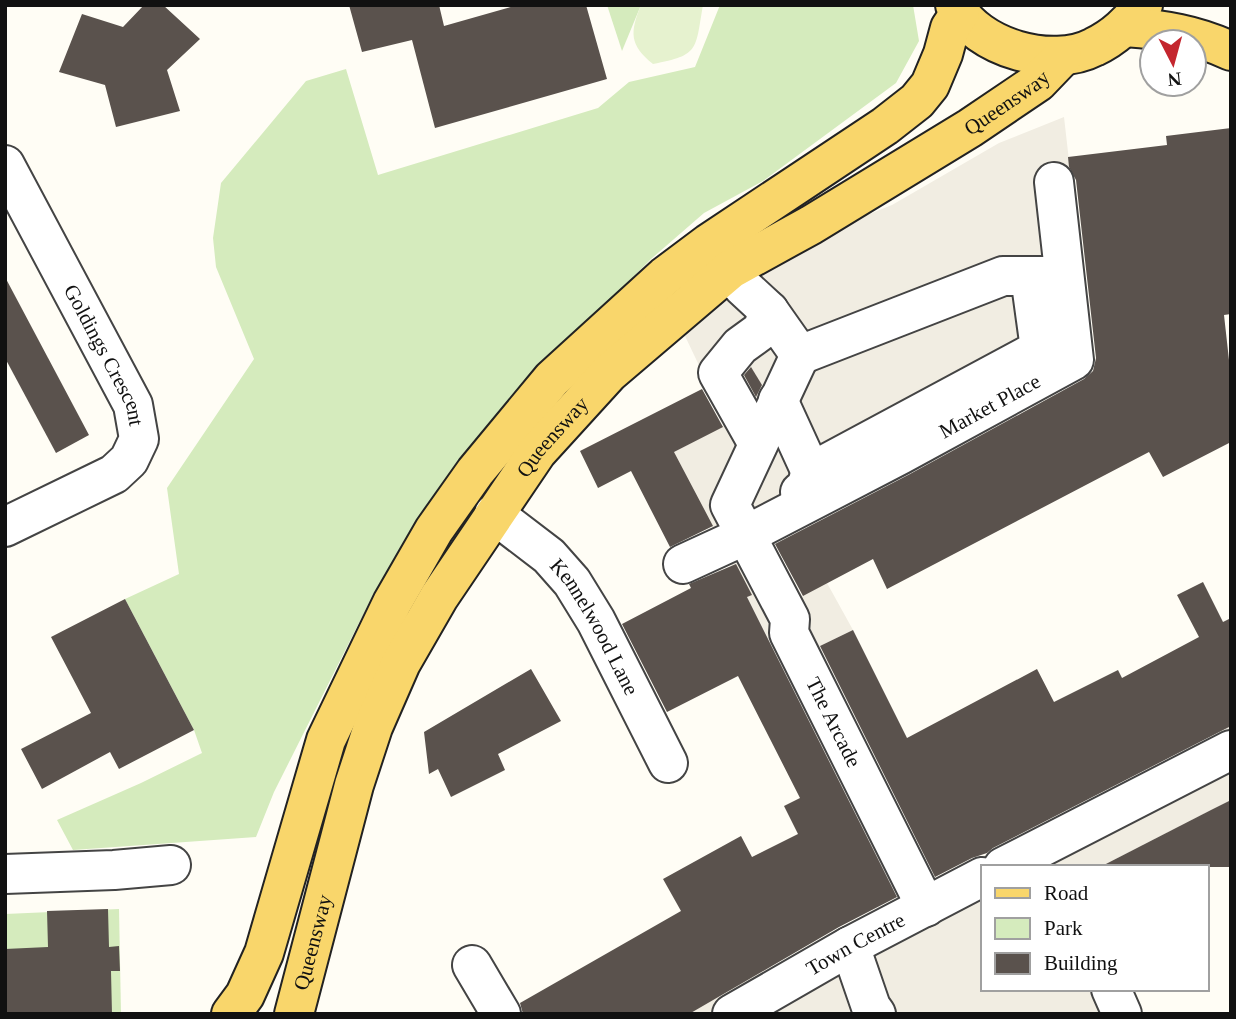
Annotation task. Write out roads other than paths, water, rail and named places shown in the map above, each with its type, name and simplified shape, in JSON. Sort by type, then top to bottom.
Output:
[{"type":"main road","points":[[957,9],[973,28],[1006,49],[1062,57],[1092,48],[1134,16],[1170,30],[1196,36],[1231,51]]},
{"type":"main road","name":"Queensway","points":[[230,1014],[245,995],[264,953],[326,740],[392,603],[434,530],[475,472],[552,379],[665,276],[709,243],[885,126],[917,101],[930,85],[957,9]]},
{"type":"main road","name":"Queensway","points":[[294,1014],[354,785],[373,727],[401,663],[439,597],[537,452],[609,373],[731,269],[811,225],[970,128],[1038,82],[1062,57]]},
{"type":"street","name":"Goldings Crescent","points":[[5,166],[133,405],[139,439],[129,460],[114,474],[5,527]]},
{"type":"street","name":"Market Place","points":[[745,533],[900,455],[1074,360],[1059,275],[1054,182]]},
{"type":"street","points":[[758,444],[800,355],[1003,276],[1059,275],[1040,349],[892,442],[900,455]]},
{"type":"street","points":[[758,444],[718,373],[740,346],[762,330],[756,298],[800,355]]},
{"type":"street","points":[[683,565],[745,533],[766,512],[798,495],[806,486],[811,472],[778,400]]},
{"type":"street","points":[[811,472],[932,415],[971,402],[977,414]]},
{"type":"street","name":"The Arcade","points":[[758,444],[730,505],[790,619],[789,633],[926,907]]},
{"type":"street","name":"Kennelwood Lane","points":[[494,514],[549,556],[572,582],[596,621],[668,763]]},
{"type":"street","points":[[1012,865],[1046,857],[1231,750]]},
{"type":"street","points":[[5,874],[172,865]]},
{"type":"street","name":"Town Centre","points":[[732,1014],[850,946],[981,878]]},
{"type":"street","points":[[850,946],[871,1007],[876,1014]]},
{"type":"street","points":[[472,965],[501,1014]]},
{"type":"street","points":[[1112,991],[1122,1014]]}]
